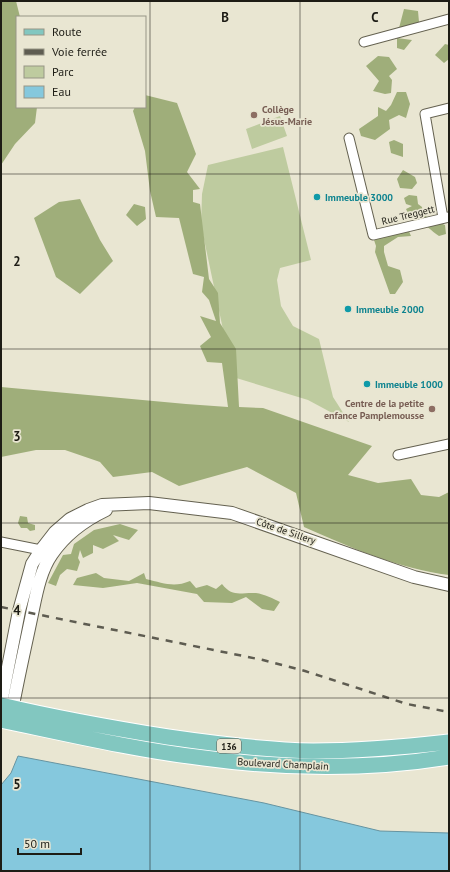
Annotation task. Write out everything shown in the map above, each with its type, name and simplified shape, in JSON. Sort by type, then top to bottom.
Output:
[{"type":"main road","name":"Boulevard Champlain","points":[[5,712],[202,742],[265,749],[312,751],[346,750],[449,742]]},
{"type":"main road","name":"Boulevard Champlain","points":[[5,712],[154,750],[253,764],[360,766],[449,757]]},
{"type":"street","points":[[364,42],[449,19]]},
{"type":"street","points":[[446,217],[425,114],[449,108]]},
{"type":"street","name":"Rue Treggett","points":[[349,138],[373,235],[446,217]]},
{"type":"street","points":[[398,455],[449,444]]},
{"type":"street","name":"Côte de Sillery","points":[[5,712],[36,595],[44,571],[46,552],[62,542],[94,516],[117,504],[149,503],[232,513],[414,576],[449,585]]},
{"type":"street","points":[[1,542],[46,552]]},
{"type":"green space","points":[[1,1],[16,1],[20,16],[16,16],[16,108],[37,108],[35,123],[15,144],[1,165]]},
{"type":"green space","points":[[404,9],[418,11],[419,22],[399,28]]},
{"type":"green space","points":[[397,38],[412,40],[404,50],[397,48]]},
{"type":"green space","points":[[445,44],[449,45],[449,59],[444,63],[435,55]]},
{"type":"green space","points":[[378,56],[389,57],[397,69],[389,76],[392,80],[391,93],[385,94],[373,91],[379,81],[366,66]]},
{"type":"green space","points":[[397,92],[406,92],[410,104],[406,118],[399,115],[389,120],[390,129],[375,140],[361,136],[359,129],[378,116],[378,107],[386,111],[391,105]]},
{"type":"green space","points":[[146,95],[177,103],[196,154],[187,172],[200,189],[193,190],[193,202],[200,204],[209,279],[218,293],[220,323],[236,349],[239,407],[263,408],[372,446],[348,475],[378,483],[411,479],[421,495],[439,497],[449,492],[449,575],[412,568],[393,562],[304,527],[296,493],[247,467],[179,486],[152,472],[113,477],[100,462],[65,450],[36,450],[1,457],[1,387],[228,407],[222,363],[207,362],[200,346],[211,337],[200,316],[216,321],[209,300],[202,292],[204,277],[193,274],[179,218],[156,217],[150,191],[145,151],[133,111],[134,108],[146,108]]},
{"type":"green space","points":[[280,116],[287,136],[252,149],[246,129]]},
{"type":"green space","points":[[394,140],[403,144],[403,157],[391,153],[389,142]]},
{"type":"green space","points":[[283,147],[311,260],[280,268],[277,280],[281,306],[293,326],[319,339],[333,397],[349,422],[308,400],[233,377],[201,225],[202,194],[208,165]]},
{"type":"green space","points":[[403,170],[415,177],[417,183],[412,189],[400,188],[397,179]]},
{"type":"green space","points":[[409,195],[417,196],[418,204],[422,207],[423,215],[445,225],[446,234],[439,236],[417,221],[417,218],[410,217],[406,209],[412,206],[406,204],[404,198]]},
{"type":"green space","points":[[80,199],[100,240],[113,261],[80,294],[56,277],[34,218],[59,202]]},
{"type":"green space","points":[[134,204],[145,207],[146,219],[137,226],[126,215]]},
{"type":"green space","points":[[408,229],[411,236],[398,237],[384,246],[388,266],[400,270],[403,282],[395,294],[390,294],[375,252],[376,246],[373,237]]},
{"type":"green space","points":[[20,516],[27,517],[28,523],[35,525],[35,530],[30,531],[27,528],[21,528],[18,523]]},
{"type":"green space","points":[[120,524],[138,530],[129,540],[113,535],[119,541],[103,549],[93,545],[93,553],[83,558],[80,550],[78,558],[80,562],[77,571],[67,569],[60,575],[56,586],[48,583],[63,555],[71,554],[74,544],[94,530]]},
{"type":"green space","points":[[96,573],[104,578],[129,581],[144,573],[146,579],[174,584],[190,581],[196,588],[207,585],[216,589],[222,584],[234,593],[256,593],[280,602],[274,611],[262,609],[246,597],[232,603],[204,602],[197,594],[137,583],[103,588],[73,585],[77,578]]},
{"type":"water","points":[[18,756],[264,803],[380,831],[449,833],[449,871],[1,871],[1,785],[11,773]]},
{"type":"railway","points":[[1,607],[263,660],[305,671],[407,704],[449,712]]},
{"type":"place","name":"Collège Jésus-Marie","points":[[254,115]]},
{"type":"place","name":"Immeuble 3000","points":[[317,197]]},
{"type":"place","name":"Immeuble 2000","points":[[348,309]]},
{"type":"place","name":"Immeuble 1000","points":[[367,384]]},
{"type":"place","name":"Centre de la petite enfance Pamplemousse","points":[[432,409]]}]
